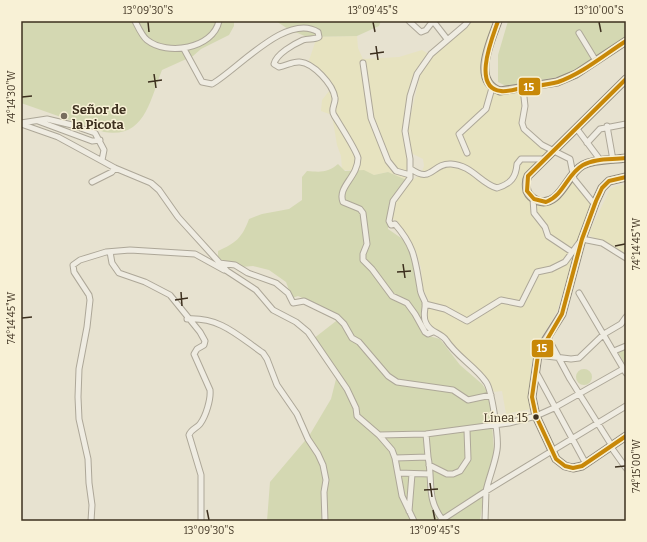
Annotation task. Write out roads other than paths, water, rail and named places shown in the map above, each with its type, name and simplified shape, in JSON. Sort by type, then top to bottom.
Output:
[{"type":"highway","points":[[498,21],[487,50],[485,64],[486,79],[492,88],[500,91],[557,82],[576,74],[626,41]]},
{"type":"highway","points":[[626,79],[527,177],[528,192],[533,199],[542,202],[552,200],[573,173],[583,165],[626,158]]},
{"type":"highway","points":[[626,177],[604,184],[595,205],[582,239],[562,314],[543,344],[538,355],[532,397],[536,416],[552,451],[556,459],[566,466],[578,468],[626,436]]},
{"type":"street","points":[[136,21],[147,40],[159,45],[184,49],[207,39],[216,28],[219,21]]},
{"type":"street","points":[[409,21],[421,32],[426,30],[433,21],[447,39]]},
{"type":"street","points":[[465,22],[431,54],[420,69],[410,96],[405,131],[410,172],[407,183],[393,201],[389,221],[391,224],[395,224],[412,248],[420,289],[425,304],[425,323],[433,332],[442,336],[460,357],[486,380],[491,394],[498,449],[486,491],[485,521]]},
{"type":"street","points":[[184,49],[195,66],[199,79],[202,82],[212,84],[246,58],[287,31],[302,28],[318,32],[319,36],[302,41],[280,55],[274,64],[279,67],[297,62],[305,63],[312,67],[331,87],[335,96],[333,113],[357,154],[354,174],[344,188],[341,198],[343,202],[360,209],[363,213],[367,244],[363,254],[363,260],[372,269],[392,296],[407,303],[425,332],[428,334],[433,332]]},
{"type":"street","points":[[579,34],[596,62]]},
{"type":"street","points":[[363,63],[371,118],[388,161],[396,171],[426,175],[442,166],[452,164],[474,172],[487,183],[498,188],[513,179],[516,174],[518,162],[521,159],[544,159]]},
{"type":"street","points":[[467,152],[459,134],[486,109],[492,88]]},
{"type":"street","points":[[523,88],[525,106],[522,123],[524,129],[542,145],[555,150],[570,159],[573,173],[579,186],[595,205]]},
{"type":"street","points":[[21,123],[47,119],[72,125],[95,133],[104,150],[102,160]]},
{"type":"street","points":[[37,121],[92,141],[100,140]]},
{"type":"street","points":[[21,123],[58,137],[115,168],[151,183],[178,217],[226,271]]},
{"type":"street","points":[[587,143],[598,130],[607,126],[626,124]]},
{"type":"street","points":[[607,126],[613,160]]},
{"type":"street","points":[[577,129],[601,161]]},
{"type":"street","points":[[92,182],[110,173],[115,168]]},
{"type":"street","points":[[533,199],[534,213],[545,227],[548,236],[572,252]]},
{"type":"street","points":[[425,304],[445,309],[465,321],[502,299],[520,304],[523,302],[537,272],[558,266],[565,262],[582,239],[602,243],[626,258]]},
{"type":"street","points":[[91,521],[92,505],[88,459],[79,419],[78,397],[79,369],[88,327],[90,300],[89,295],[74,272],[74,265],[80,260],[110,252],[130,250],[195,254],[256,290],[273,310],[304,328],[348,389],[356,408],[357,416],[379,435],[392,450],[395,458],[402,496],[414,521]]},
{"type":"street","points":[[110,252],[112,263],[119,273],[145,282],[170,296],[187,319],[200,332],[205,341],[204,345],[197,349],[194,354],[211,394],[201,422],[190,435],[201,475],[201,521]]},
{"type":"street","points":[[219,263],[235,265],[248,273],[276,283],[288,293],[293,303],[304,301],[337,317],[344,324],[352,338],[359,342],[388,376],[396,382],[453,390],[468,400],[491,394]]},
{"type":"street","points":[[379,435],[426,434],[467,430],[495,424],[509,423],[536,416],[625,371],[579,293]]},
{"type":"street","points":[[187,319],[196,318],[220,323],[263,353],[267,359],[277,385],[297,414],[308,439],[323,465],[326,480],[324,492],[325,521]]},
{"type":"street","points":[[538,355],[559,358],[578,358],[604,334],[621,324],[626,318]]},
{"type":"street","points":[[548,338],[580,394],[626,468]]},
{"type":"street","points":[[614,351],[626,346]]},
{"type":"street","points":[[535,371],[586,464]]},
{"type":"street","points":[[426,434],[430,465],[430,495],[441,520],[597,422],[626,406]]},
{"type":"street","points":[[430,465],[447,474],[453,474],[460,470],[468,460],[467,430]]},
{"type":"street","points":[[395,458],[428,457]]},
{"type":"street","points":[[398,473],[430,474]]},
{"type":"street","points":[[409,512],[412,474]]},
{"type":"place","name":"Señor de la Picota","points":[[64,116]]},
{"type":"place","name":"Línea 15","points":[[536,417]]}]
